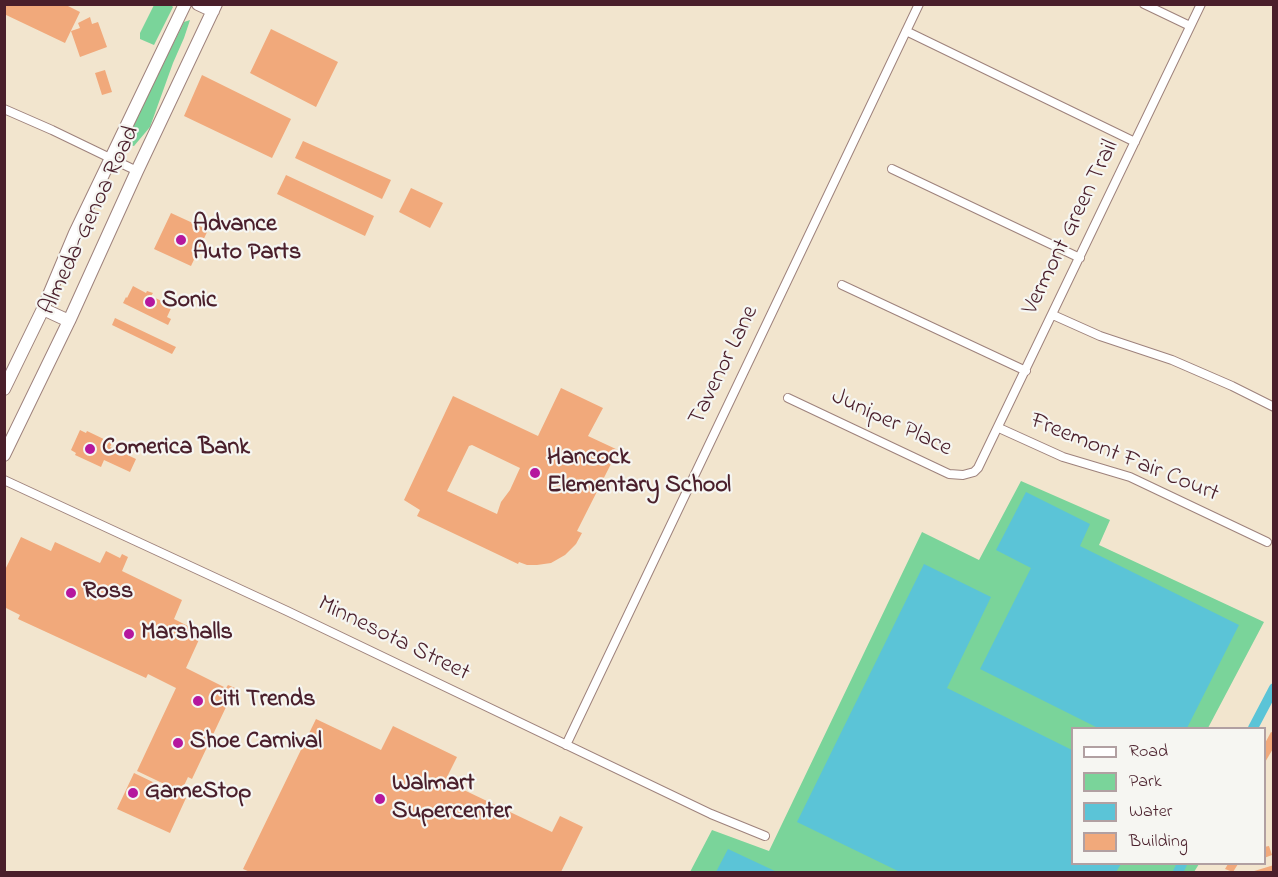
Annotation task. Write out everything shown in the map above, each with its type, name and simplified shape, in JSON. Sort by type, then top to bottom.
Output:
[{"type":"main road","name":"Almeda-Genoa Road","points":[[4,390],[44,309],[75,233],[184,4]]},
{"type":"main road","points":[[198,4],[214,8]]},
{"type":"main road","name":"Almeda-Genoa Road","points":[[4,455],[69,321],[214,8]]},
{"type":"main road","points":[[44,309],[69,321]]},
{"type":"street","name":"Tavenor Lane","points":[[566,745],[919,4]]},
{"type":"street","points":[[1144,4],[1190,26]]},
{"type":"street","name":"Vermont Green Trail","points":[[978,468],[1201,4]]},
{"type":"street","points":[[906,31],[1135,142]]},
{"type":"street","points":[[4,109],[137,171]]},
{"type":"street","points":[[892,169],[1080,258]]},
{"type":"street","points":[[842,285],[1026,371]]},
{"type":"street","points":[[1053,315],[1100,336],[1172,360],[1274,406]]},
{"type":"street","name":"Juniper Place","points":[[788,398],[949,474],[969,474],[978,468]]},
{"type":"street","name":"Freemont Fair Court","points":[[999,428],[1063,457],[1130,477],[1267,542]]},
{"type":"street","name":"Minnesota Street","points":[[4,480],[287,611],[711,814],[765,836]]},
{"type":"green space","points":[[154,5],[173,7],[154,45],[140,39],[140,33]]},
{"type":"green space","points":[[190,20],[150,127],[134,146],[129,145],[129,134],[184,22]]},
{"type":"green space","points":[[1021,481],[1110,520],[1099,545],[1264,622],[1209,727],[1071,727],[1071,865],[1198,865],[1194,872],[690,872],[712,830],[769,851],[922,532],[979,560]]},
{"type":"water","points":[[1026,492],[1090,524],[1080,546],[1239,625],[1188,727],[1096,727],[980,669],[1031,568],[996,550]]},
{"type":"water","points":[[924,564],[991,597],[947,688],[1071,750],[1071,865],[1120,865],[1116,872],[900,872],[797,822]]},
{"type":"water","points":[[728,849],[777,872],[716,872]]},
{"type":"building","points":[[4,4],[64,4],[80,12],[65,43],[4,14]]},
{"type":"building","points":[[90,17],[92,24],[98,22],[107,47],[80,57],[71,31],[80,28],[78,23]]},
{"type":"building","points":[[271,29],[338,62],[316,107],[250,73]]},
{"type":"building","points":[[105,70],[112,92],[102,95],[95,73]]},
{"type":"building","points":[[202,75],[291,119],[272,158],[184,116]]},
{"type":"building","points":[[303,141],[391,180],[382,199],[295,158]]},
{"type":"building","points":[[286,175],[374,216],[365,236],[277,194]]},
{"type":"building","points":[[411,188],[443,203],[430,228],[399,212]]},
{"type":"building","name":"Advance Auto Parts","points":[[171,213],[208,230],[191,266],[154,249]]},
{"type":"building","name":"Sonic","points":[[133,286],[146,293],[147,291],[153,293],[151,296],[172,306],[167,317],[171,319],[168,325],[123,303]]},
{"type":"building","points":[[115,318],[176,347],[172,354],[112,325]]},
{"type":"building","points":[[561,388],[603,408],[588,436],[618,450],[577,531],[582,533],[576,544],[565,555],[551,563],[527,565],[519,562],[518,564],[417,516],[420,510],[404,500],[453,396],[538,436]],"holes":[[[472,445],[520,468],[497,514],[447,491],[469,446]]]},
{"type":"building","name":"Comerica Bank","points":[[80,430],[112,443],[110,447],[136,459],[130,472],[104,460],[101,467],[75,455],[76,453],[71,450]]},
{"type":"building","points":[[21,537],[51,551],[55,542],[100,563],[106,551],[120,558],[122,554],[128,557],[122,571],[182,600],[174,619],[202,633],[186,668],[226,688],[228,685],[235,688],[192,779],[188,777],[181,792],[137,771],[176,688],[148,674],[146,678],[18,619],[20,615],[4,607],[4,572]]},
{"type":"building","name":"Walmart Supercenter","points":[[316,719],[381,750],[393,726],[457,757],[445,781],[552,832],[560,816],[583,827],[561,872],[250,872],[243,869]]},
{"type":"building","points":[[1271,732],[1274,733],[1274,747],[1266,761],[1266,741]]},
{"type":"building","points":[[134,773],[186,798],[170,833],[117,809]]},
{"type":"building","points":[[1269,846],[1272,855],[1266,857],[1266,847]]},
{"type":"building","points":[[1227,865],[1237,865],[1233,872],[1225,869]]},
{"type":"building","points":[[1274,865],[1274,872],[1251,872]]},
{"type":"waterway","points":[[1254,727],[1274,688]]},
{"type":"waterway","points":[[1178,872],[1182,865]]},
{"type":"place","name":"Advance Auto Parts","points":[[181,240]]},
{"type":"place","name":"Sonic","points":[[150,302]]},
{"type":"place","name":"Comerica Bank","points":[[90,449]]},
{"type":"place","name":"Hancock Elementary School","points":[[535,473]]},
{"type":"place","name":"Ross","points":[[71,593]]},
{"type":"place","name":"Marshalls","points":[[129,634]]},
{"type":"place","name":"Citi Trends","points":[[198,701]]},
{"type":"place","name":"Shoe Carnival","points":[[178,743]]},
{"type":"place","name":"GameStop","points":[[133,793]]},
{"type":"place","name":"Walmart Supercenter","points":[[380,799]]}]
